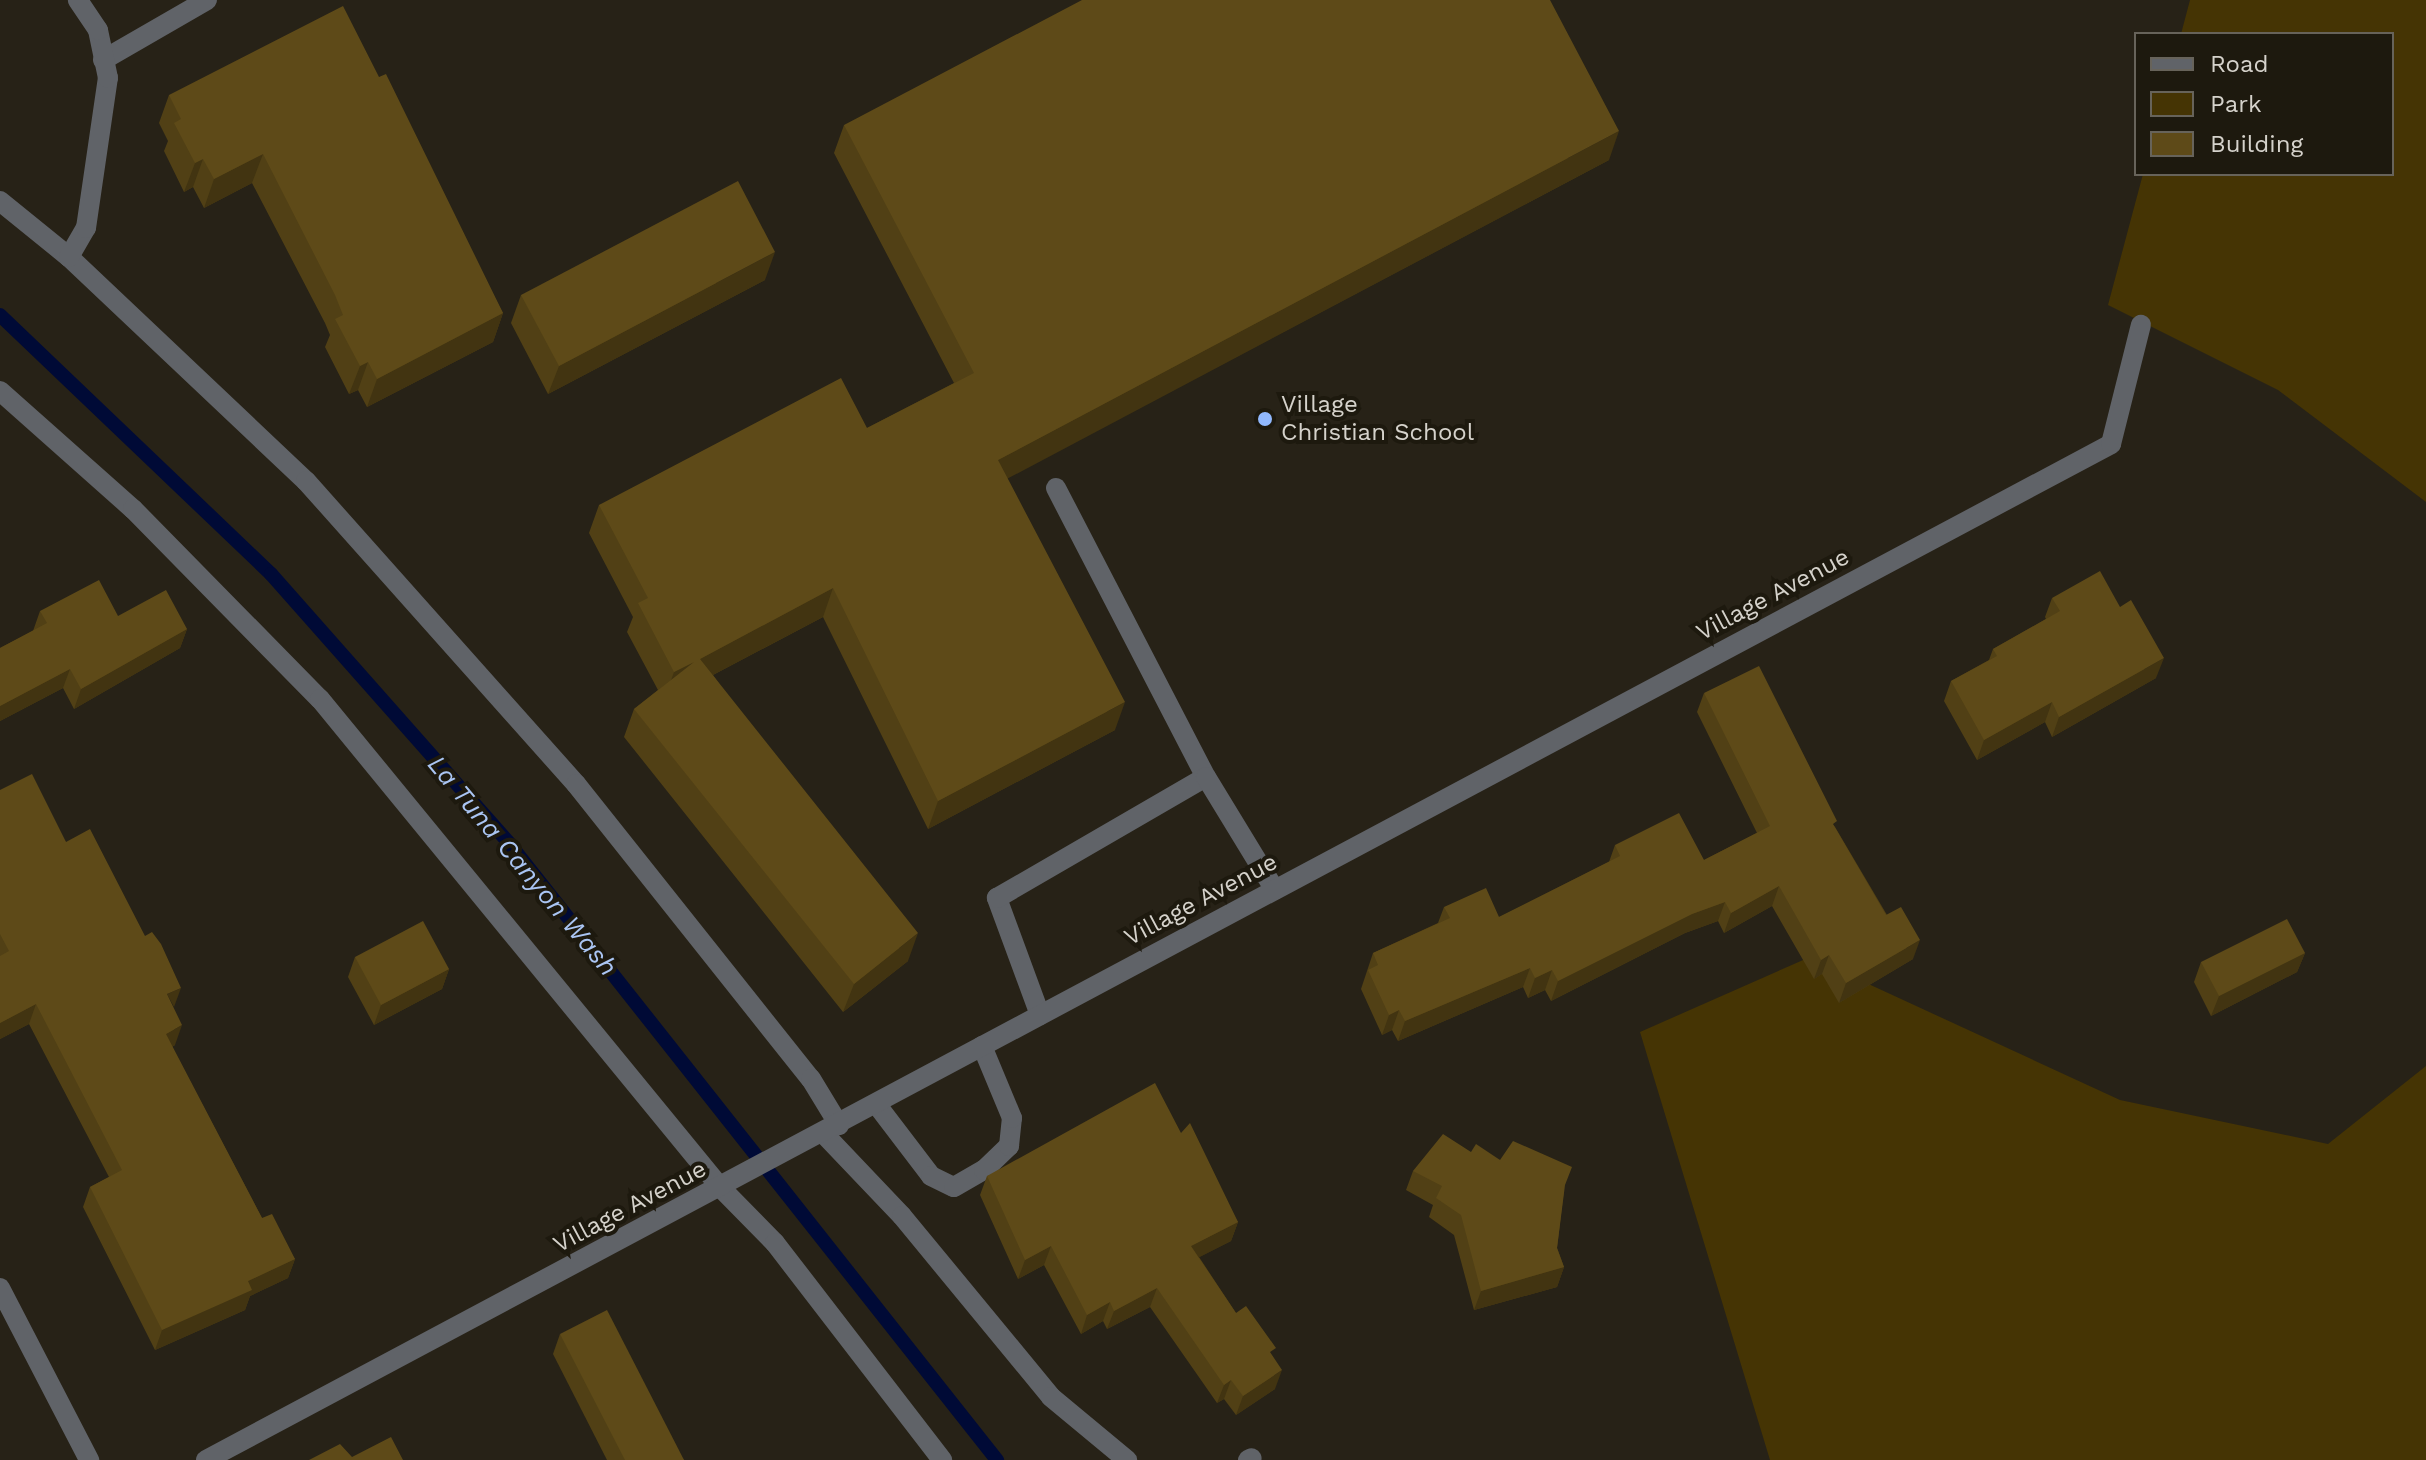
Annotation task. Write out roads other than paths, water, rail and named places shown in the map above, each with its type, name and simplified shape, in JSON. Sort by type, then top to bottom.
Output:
[{"type":"street","points":[[69,257],[86,228],[108,78],[98,30],[78,0]]},
{"type":"street","points":[[103,60],[207,0]]},
{"type":"street","points":[[0,201],[69,257],[306,481],[576,784],[811,1079],[832,1130],[1051,1397],[1127,1460]]},
{"type":"street","name":"Village Avenue","points":[[206,1460],[782,1158],[982,1046],[2111,444],[2141,325]]},
{"type":"street","points":[[0,391],[133,509],[320,699],[721,1188],[775,1243],[942,1460]]},
{"type":"street","points":[[1056,488],[1206,777],[1275,890]]},
{"type":"street","points":[[1040,1015],[997,898],[1206,777]]},
{"type":"street","points":[[877,1105],[931,1176],[954,1187],[984,1170],[1009,1146],[1012,1118],[982,1046]]},
{"type":"street","points":[[0,1288],[89,1460]]},
{"type":"waterway","name":"La Tuna Canyon Wash","points":[[0,315],[271,574],[509,843],[997,1460]]},
{"type":"place","name":"Village Christian School","points":[[1265,419]]}]
